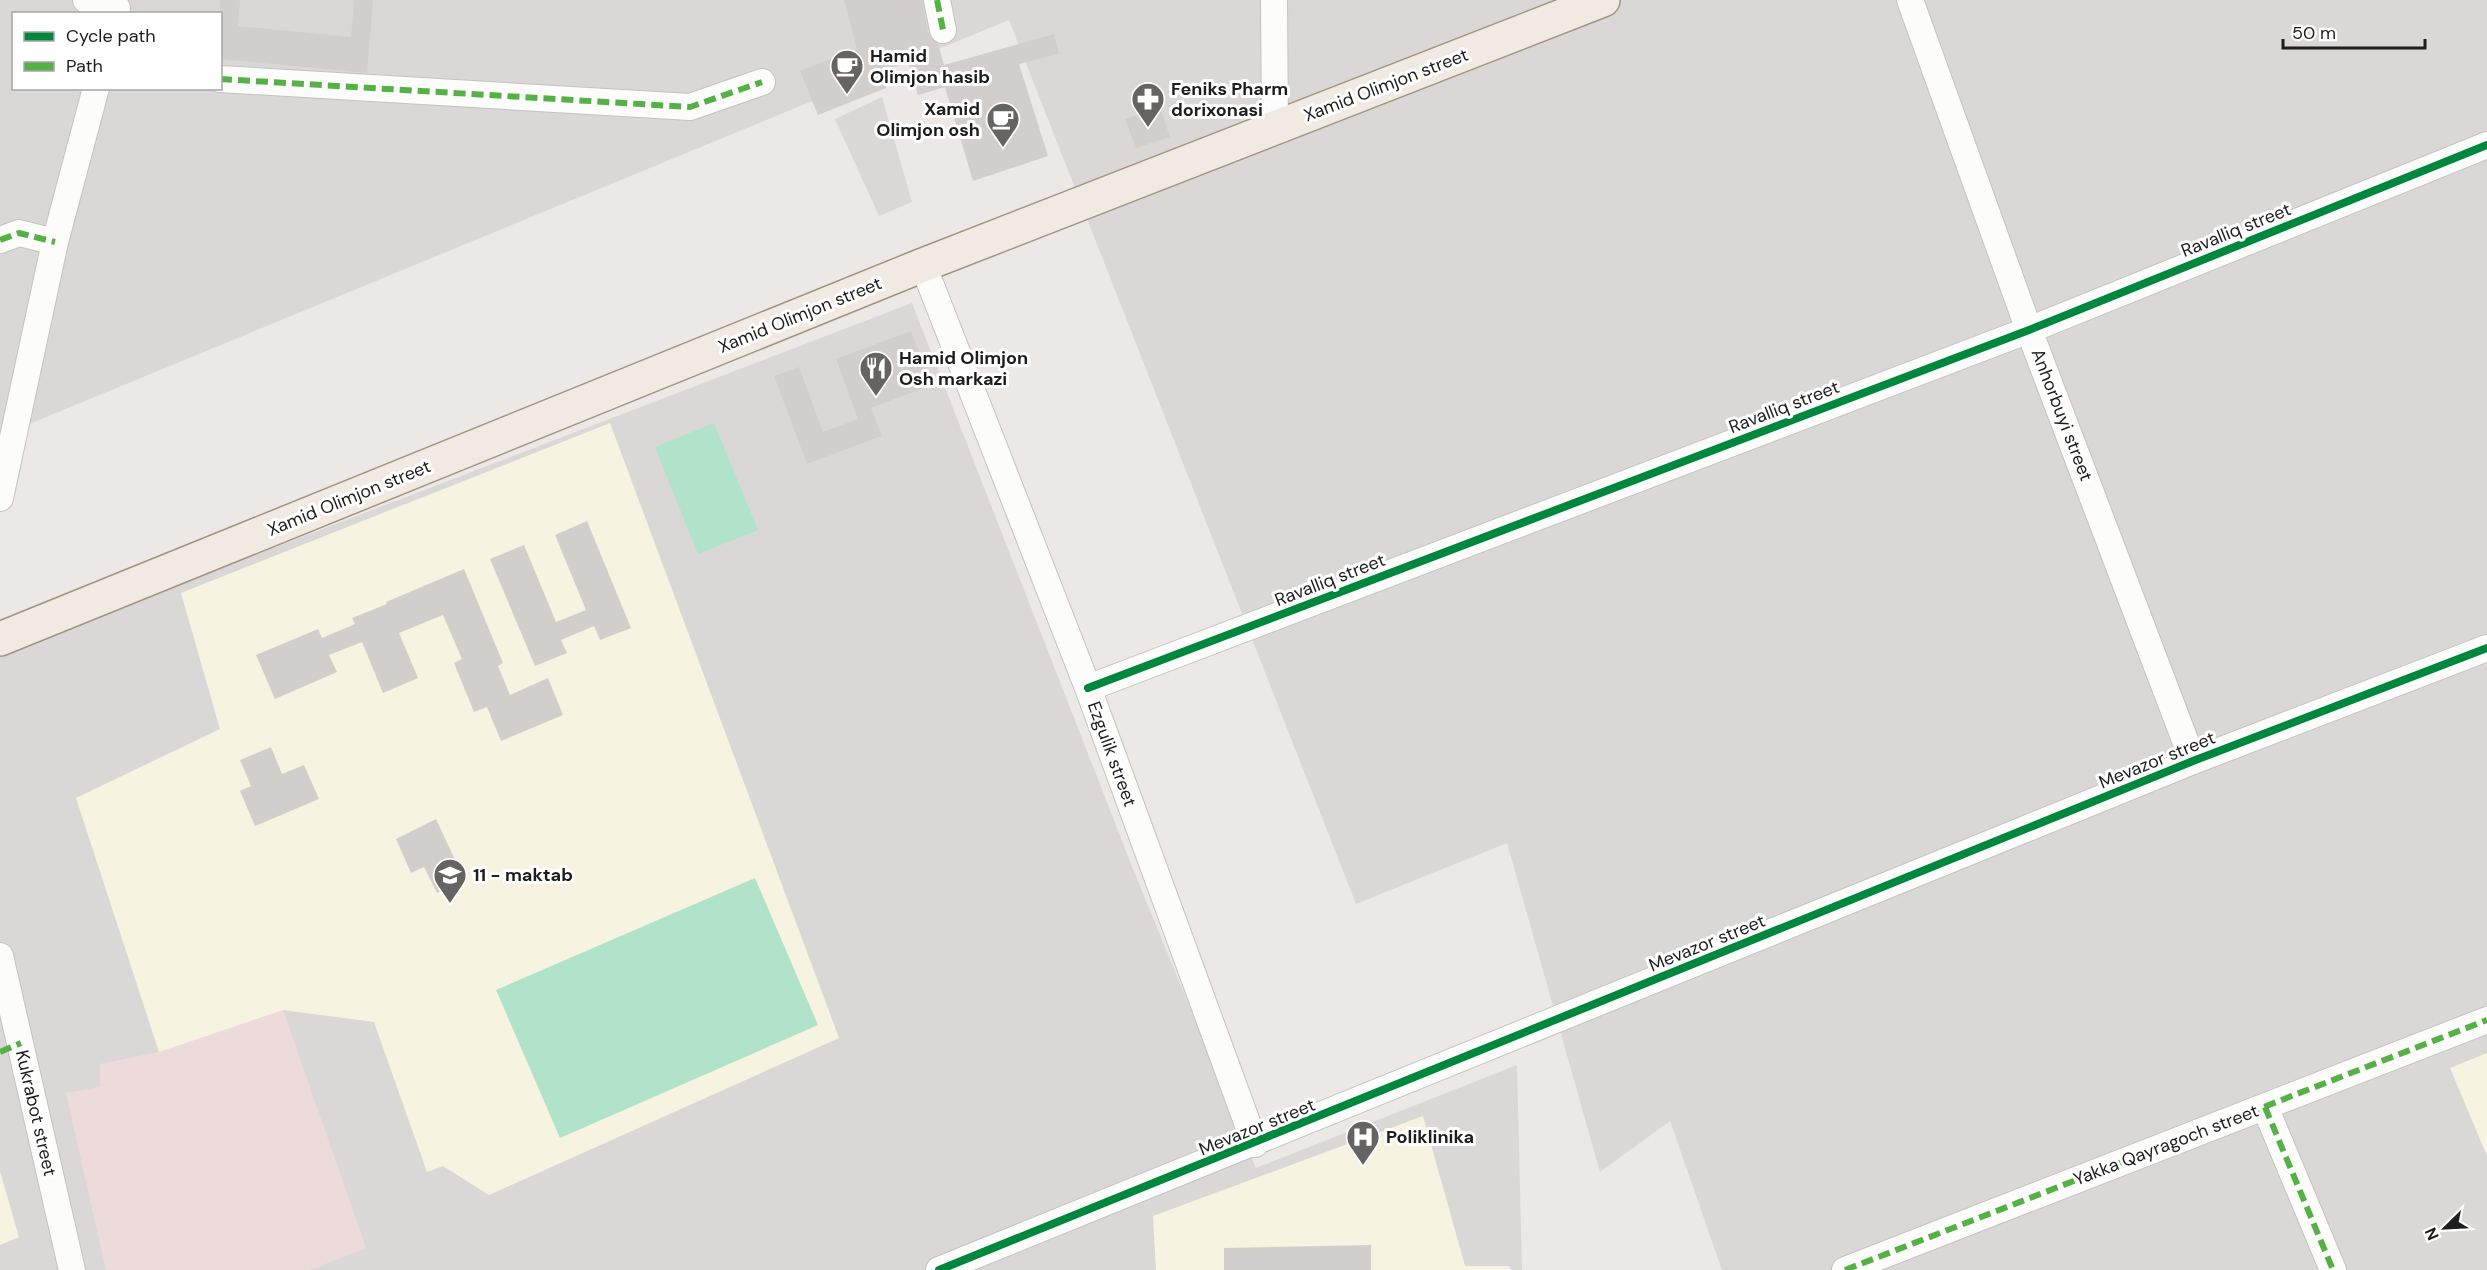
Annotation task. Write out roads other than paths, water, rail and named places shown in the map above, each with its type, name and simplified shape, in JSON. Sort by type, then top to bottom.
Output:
[{"type":"main road","name":"Xamid Olimjon street","points":[[0,639],[923,265],[1603,0]]},
{"type":"street","points":[[86,0],[118,7]]},
{"type":"street","points":[[937,0],[943,30]]},
{"type":"street","points":[[1274,0],[1275,128]]},
{"type":"street","name":"Anhorbuyi street","points":[[1910,0],[2029,330],[2193,761]]},
{"type":"street","points":[[222,79],[690,107],[762,82]]},
{"type":"street","points":[[0,498],[55,242],[95,90]]},
{"type":"street","name":"Ravalliq street","points":[[1088,688],[2029,330],[2487,145]]},
{"type":"street","points":[[0,240],[19,233],[55,242]]},
{"type":"street","name":"Ezgulik street","points":[[923,265],[1088,688],[1255,1144]]},
{"type":"street","name":"Mevazor street","points":[[939,1270],[1255,1144],[2193,761],[2487,648]]},
{"type":"street","name":"Kukrabot street","points":[[0,956],[10,1047],[72,1270]]},
{"type":"street","name":"Yakka Qayragoch street","points":[[1845,1270],[2487,1020]]},
{"type":"street","points":[[2265,1107],[2333,1270]]},
{"type":"place","name":"Hamid Olimjon hasib","points":[[847,95]]},
{"type":"place","name":"Feniks Pharm dorixonasi","points":[[1148,128]]},
{"type":"place","name":"Xamid Olimjon osh","points":[[1003,148]]},
{"type":"place","name":"Hamid Olimjon Osh markazi","points":[[876,397]]},
{"type":"place","name":"11 - maktab","points":[[450,904]]},
{"type":"place","name":"Poliklinika","points":[[1363,1166]]}]
